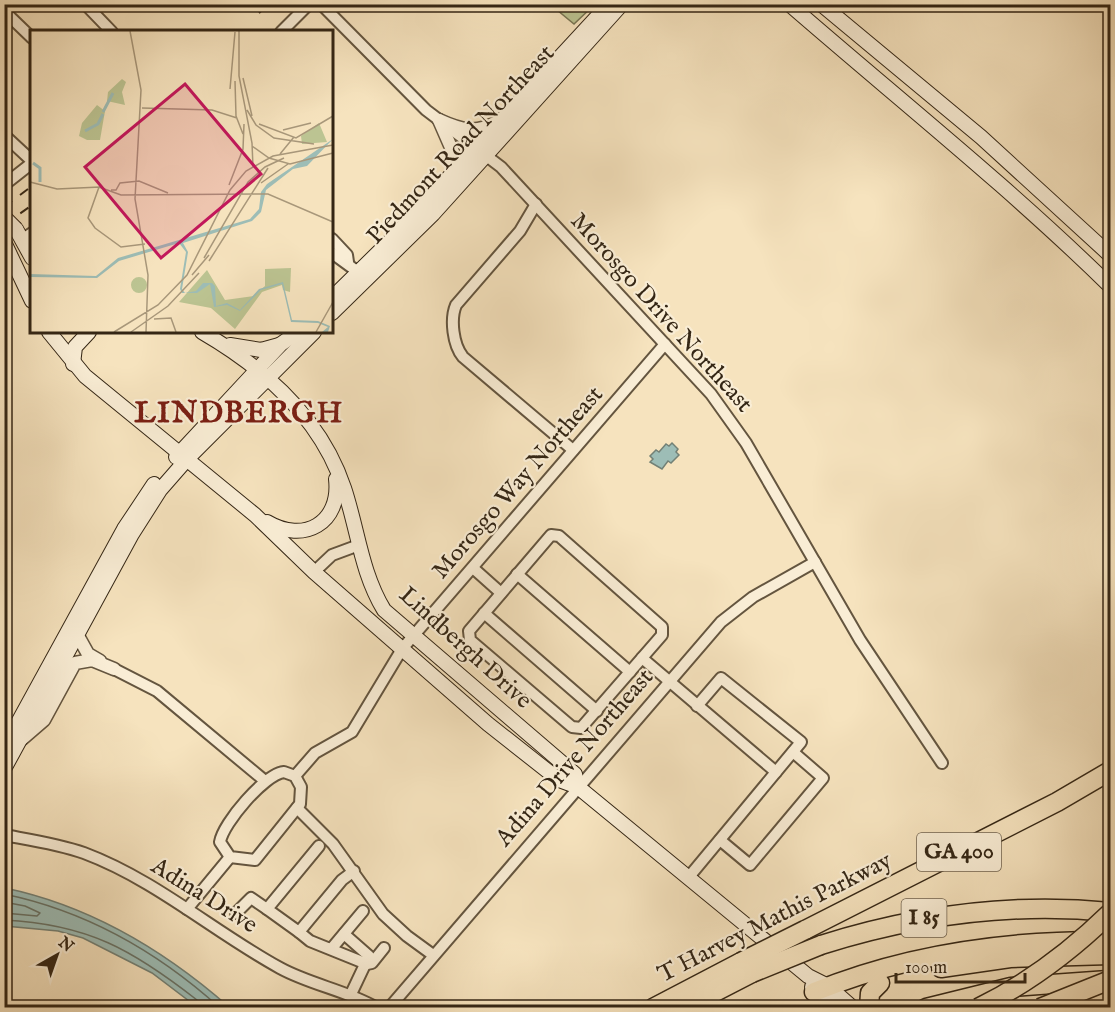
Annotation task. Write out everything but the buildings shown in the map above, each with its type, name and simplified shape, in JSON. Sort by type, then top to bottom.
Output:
[{"type":"highway","name":"T Harvey Mathis Parkway","points":[[653,1008],[747,968],[805,930],[1057,802],[1110,771]]},
{"type":"highway","name":"I 85","points":[[684,1008],[747,968],[868,930],[949,914],[1031,908],[1110,913]]},
{"type":"highway","points":[[978,1008],[1009,991],[1074,946],[1110,913]]},
{"type":"highway","points":[[824,993],[918,961],[980,948],[1033,943],[1110,941]]},
{"type":"highway","points":[[824,993],[880,983],[955,965],[1010,958],[1110,955]]},
{"type":"highway","points":[[926,1008],[1011,987],[1110,980]]},
{"type":"highway","points":[[1040,1008],[1110,980]]},
{"type":"highway","points":[[869,1008],[870,993],[880,983]]},
{"type":"main road","name":"Piedmont Road Northeast","points":[[333,312],[414,234],[480,151],[501,120],[609,4]]},
{"type":"main road","name":"Piedmont Road Northeast","points":[[333,297],[454,171],[480,151],[622,4]]},
{"type":"main road","points":[[789,4],[1056,232],[1110,286]]},
{"type":"main road","points":[[821,4],[981,136],[1110,255]]},
{"type":"main road","points":[[4,217],[24,234],[30,252]]},
{"type":"main road","points":[[4,242],[30,297]]},
{"type":"main road","points":[[50,333],[73,364],[255,515],[317,574],[504,737],[559,780],[578,787],[824,993],[853,1008]]},
{"type":"main road","points":[[73,364],[75,346],[87,333]]},
{"type":"main road","name":"Lindbergh Drive","points":[[204,333],[220,342],[268,378],[305,417],[332,456],[344,488],[368,581],[384,610],[575,774],[578,787]]},
{"type":"main road","points":[[4,748],[136,508],[257,369],[280,344],[296,333]]},
{"type":"main road","points":[[4,769],[22,740],[144,513],[184,455],[313,333]]},
{"type":"main road","points":[[220,342],[261,350],[280,344]]},
{"type":"main road","points":[[255,515],[277,528],[292,532],[318,525],[331,512],[337,496],[332,456]]},
{"type":"street","points":[[85,4],[110,30]]},
{"type":"street","points":[[283,30],[309,4]]},
{"type":"street","name":"Morosgo Drive Northeast","points":[[321,4],[439,120],[501,167],[665,344],[731,419],[860,640],[942,763]]},
{"type":"street","points":[[4,11],[30,36]]},
{"type":"street","points":[[439,120],[456,128],[474,131],[482,130],[501,120]]},
{"type":"street","points":[[439,120],[453,152],[454,171]]},
{"type":"street","points":[[4,135],[30,160]]},
{"type":"street","points":[[4,185],[30,164]]},
{"type":"street","points":[[536,204],[520,231],[456,305],[452,318],[458,347],[463,357],[573,450]]},
{"type":"street","points":[[333,241],[347,255],[348,262],[358,272]]},
{"type":"street","points":[[333,254],[340,261],[348,262]]},
{"type":"street","name":"Morosgo Way Northeast","points":[[295,776],[315,753],[352,732],[402,649],[665,344]]},
{"type":"street","points":[[551,535],[559,536],[662,627],[662,635],[582,728],[572,727],[470,640],[469,631],[517,574],[551,535]]},
{"type":"street","points":[[317,574],[337,559],[360,548]]},
{"type":"street","name":"Adina Drive Northeast","points":[[388,1008],[706,638],[736,609],[815,562]]},
{"type":"street","points":[[473,568],[501,593]]},
{"type":"street","points":[[517,574],[630,672]]},
{"type":"street","points":[[484,613],[597,711]]},
{"type":"street","points":[[78,636],[88,654],[157,691],[265,782]]},
{"type":"street","points":[[642,658],[776,772]]},
{"type":"street","points":[[22,740],[44,720],[75,663],[92,660],[114,669]]},
{"type":"street","points":[[688,878],[801,742],[721,678],[697,706]]},
{"type":"street","points":[[720,840],[750,865],[816,787],[823,778],[792,752]]},
{"type":"street","points":[[276,773],[295,776],[301,787],[301,798],[297,808],[255,860],[230,857],[220,842],[223,831],[265,782],[276,773]]},
{"type":"street","points":[[297,808],[333,844],[383,914],[433,955]]},
{"type":"street","name":"Adina Drive","points":[[4,835],[84,853],[133,877],[304,981],[351,994],[377,1008]]},
{"type":"street","points":[[267,909],[319,846]]},
{"type":"street","points":[[187,909],[230,857]]},
{"type":"street","points":[[299,933],[342,880],[354,871]]},
{"type":"street","points":[[236,913],[251,898],[310,941],[367,964],[372,963],[384,948]]},
{"type":"street","points":[[332,948],[363,911]]},
{"type":"street","points":[[344,934],[369,956],[351,994]]},
{"type":"green space","points":[[551,5],[594,5],[574,24]]},
{"type":"water","points":[[672,443],[678,449],[676,452],[679,455],[671,463],[668,461],[662,469],[650,462],[653,459],[650,456],[656,450],[659,452],[666,444],[669,446]]},
{"type":"water","points":[[5,888],[67,906],[125,933],[179,967],[229,1007],[197,1007],[152,973],[83,938],[58,931],[5,926]]},
{"type":"railway","points":[[259,13],[269,4]]},
{"type":"railway","points":[[4,207],[30,188]]},
{"type":"railway","points":[[4,225],[30,206]]},
{"type":"district","name":"LINDBERGH","points":[[239,414]]}]
